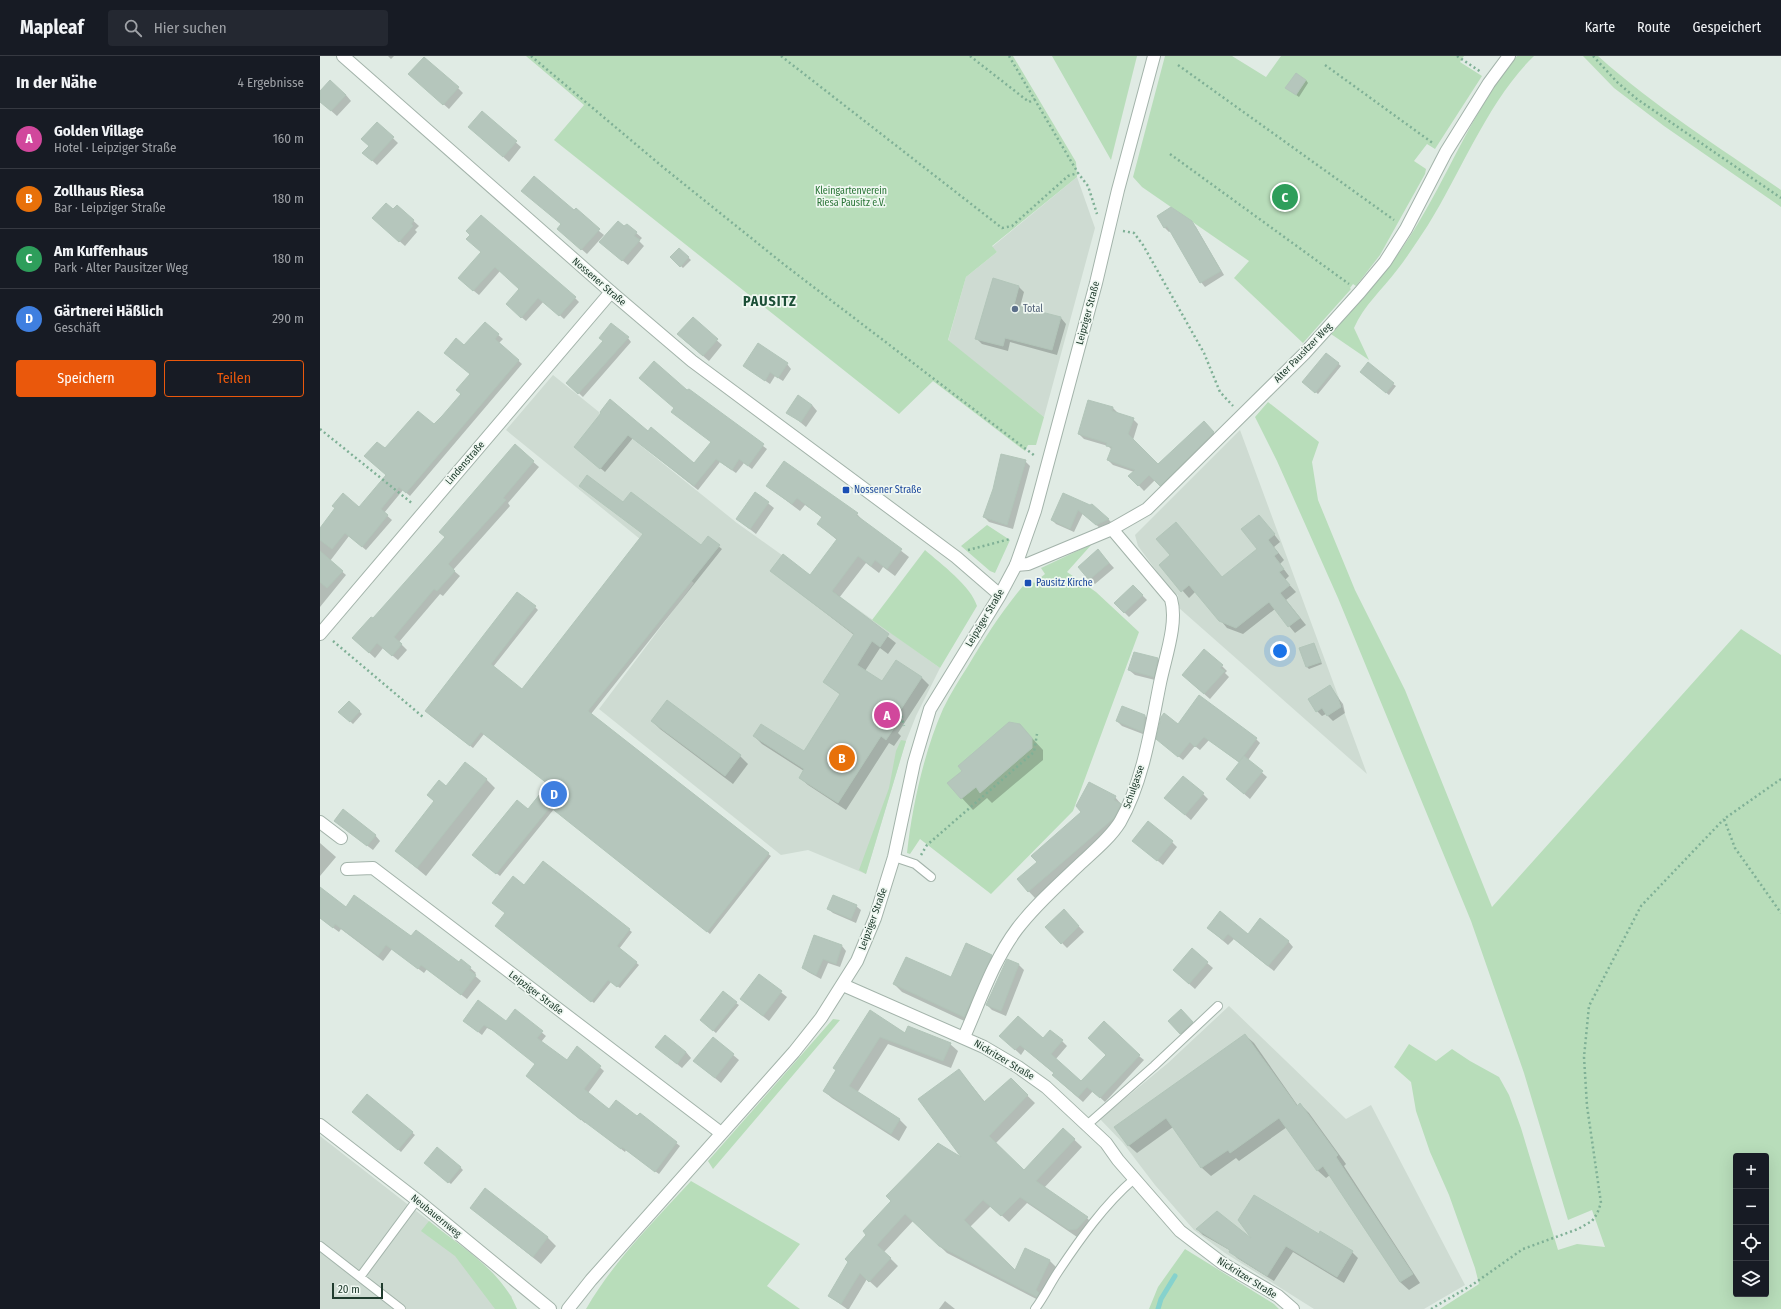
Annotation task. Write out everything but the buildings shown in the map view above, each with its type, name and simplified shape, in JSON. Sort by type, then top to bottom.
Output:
[{"type":"street","name":"Nossener Straße","points":[[343,56],[611,292],[692,361],[956,556],[1000,595]]},
{"type":"street","name":"Leipziger Straße","points":[[568,1309],[596,1274],[794,1052],[821,1018],[844,985],[868,937],[894,857],[914,764],[930,709],[1000,595],[1016,565],[1035,511],[1096,283],[1154,56]]},
{"type":"street","name":"Alter Pausitzer Weg","points":[[1016,565],[1028,564],[1112,529],[1147,509],[1241,418],[1304,354],[1385,262],[1406,229],[1446,152],[1492,78],[1509,56]]},
{"type":"street","name":"Lindenstraße","points":[[321,633],[423,511],[611,292]]},
{"type":"street","name":"Schulgasse","points":[[964,1038],[998,958],[1017,928],[1058,885],[1107,839],[1120,822],[1132,798],[1138,781],[1156,708],[1173,614],[1171,599],[1112,529]]},
{"type":"street","points":[[320,822],[342,838]]},
{"type":"street","name":"Leipziger Straße","points":[[347,868],[373,868],[721,1134]]},
{"type":"street","name":"Nickritzer Straße","points":[[844,985],[984,1047],[1018,1067],[1046,1087],[1106,1143],[1134,1179],[1180,1231],[1222,1263],[1278,1296],[1293,1309]]},
{"type":"street","name":"Neubauernweg","points":[[320,1125],[417,1200],[550,1309]]},
{"type":"lane","points":[[894,857],[915,864],[931,877]]},
{"type":"lane","points":[[1087,1125],[1154,1066],[1218,1006]]},
{"type":"lane","points":[[1035,1309],[1057,1273],[1090,1226],[1119,1191],[1134,1179]]},
{"type":"lane","points":[[360,1277],[417,1200]]},
{"type":"lane","points":[[320,1246],[401,1309]]},
{"type":"path","points":[[531,56],[664,168],[786,266],[1034,455],[1047,463]]},
{"type":"path","points":[[781,56],[1002,228],[1012,226],[1068,176],[1078,173]]},
{"type":"path","points":[[970,56],[1029,102],[1035,99]]},
{"type":"path","points":[[1009,56],[1078,173],[1088,186],[1097,214],[1109,228],[1134,233],[1143,245],[1204,353],[1220,392],[1230,402],[1241,418]]},
{"type":"path","points":[[1457,56],[1492,78]]},
{"type":"path","points":[[1593,56],[1618,83],[1637,99],[1781,198]]},
{"type":"path","points":[[1178,65],[1406,229]]},
{"type":"path","points":[[1325,65],[1446,152]]},
{"type":"path","points":[[1170,154],[1360,292]]},
{"type":"path","points":[[320,429],[423,511]]},
{"type":"path","points":[[956,556],[965,551],[1010,539],[1024,543]]},
{"type":"path","points":[[321,633],[423,717]]},
{"type":"path","points":[[900,711],[904,726]]},
{"type":"path","points":[[915,864],[927,844],[1034,752],[1037,734]]},
{"type":"path","points":[[1432,1309],[1472,1285],[1523,1249],[1592,1222],[1601,1203],[1586,1106],[1584,1057],[1589,1006],[1641,906],[1724,819],[1781,779]]},
{"type":"path","points":[[1724,819],[1735,848],[1781,913]]},
{"type":"shaded area","name":"Total","points":[[1077,177],[1095,228],[1044,417],[948,341],[966,277],[997,252],[992,247]]},
{"type":"shaded area","points":[[553,375],[737,523],[940,668],[916,716],[906,741],[866,874],[808,850],[781,855],[599,709],[694,583],[506,430]]},
{"type":"shaded area","points":[[1240,430],[1367,774],[1179,608],[1178,595],[1173,593],[1138,546],[1135,535]]},
{"type":"shaded area","points":[[1229,1006],[1346,1119],[1371,1105],[1465,1285],[1424,1309],[1314,1309],[1225,1253],[1194,1230],[1155,1185],[1123,1143],[1100,1119],[1168,1063]]},
{"type":"shaded area","points":[[320,1136],[493,1273],[512,1297],[509,1309],[320,1309]]},
{"type":"green space","name":"Kleingartenverein Riesa Pausitz e.V.","points":[[526,56],[1013,56],[1076,162],[1077,177],[992,246],[997,252],[966,277],[948,340],[1044,417],[1036,445],[1028,445],[1025,451],[933,381],[899,414],[554,140],[584,105]]},
{"type":"green space","points":[[1052,56],[1137,56],[1111,160]]},
{"type":"green space","points":[[1165,56],[1232,56],[1266,77],[1281,56],[1464,56],[1460,62],[1482,76],[1435,149],[1427,144],[1414,161],[1426,169],[1425,174],[1380,255],[1356,286],[1353,284],[1350,288],[1351,289],[1303,343],[1234,278],[1249,261],[1142,187],[1133,177]]},
{"type":"green space","points":[[1517,56],[1534,56],[1518,73],[1489,114],[1428,225],[1401,265],[1363,312],[1354,328],[1369,360],[1331,334],[1390,265],[1411,235],[1477,115],[1502,75]]},
{"type":"green space","points":[[1583,56],[1598,56],[1620,75],[1665,109],[1781,190],[1781,207],[1664,126],[1614,88]]},
{"type":"green space","points":[[1268,402],[1319,442],[1312,462],[1318,500],[1355,590],[1405,690],[1492,907],[1741,629],[1781,655],[1781,1309],[1440,1309],[1479,1284],[1475,1268],[1449,1195],[1430,1152],[1416,1111],[1411,1082],[1394,1067],[1409,1044],[1436,1061],[1452,1049],[1499,1077],[1509,1095],[1521,1128],[1558,1250],[1577,1244],[1605,1247],[1592,1210],[1568,1220],[1524,1073],[1471,921],[1338,598],[1277,461],[1255,417]]},
{"type":"green space","points":[[987,525],[1010,540],[995,573],[990,571],[961,546]]},
{"type":"green space","points":[[1092,544],[1067,572],[1096,592],[1139,632],[1073,811],[991,894],[920,839],[910,854],[907,853],[912,817],[930,743],[943,709],[958,682],[1004,610],[1029,579],[1034,583],[1045,574],[1041,568]]},
{"type":"green space","points":[[925,550],[962,583],[974,598],[977,606],[940,668],[872,620]]},
{"type":"green space","points":[[901,740],[906,741],[866,874],[859,870],[889,788],[896,751]]},
{"type":"green space","points":[[833,1019],[840,1020],[713,1169],[708,1161]]},
{"type":"green space","points":[[691,1181],[800,1244],[767,1286],[800,1309],[586,1309],[621,1258]]},
{"type":"green space","points":[[429,1221],[467,1250],[491,1271],[510,1295],[517,1309],[495,1309],[455,1256],[421,1231]]},
{"type":"green space","points":[[1185,1249],[1274,1304],[1279,1309],[1149,1309],[1158,1287]]},
{"type":"waterway","points":[[1158,1309],[1161,1299],[1175,1276]]},
{"type":"place","name":"Am Kuffenhaus","points":[[1285,197]]},
{"type":"place","name":"Total","points":[[1015,309]]},
{"type":"place","name":"Nossener Straße","points":[[846,490]]},
{"type":"place","name":"Pausitz Kirche","points":[[1028,583]]},
{"type":"place","name":"Golden Village","points":[[887,715]]},
{"type":"place","name":"Zollhaus Riesa","points":[[842,758]]},
{"type":"place","name":"Gärtnerei Häßlich","points":[[554,794]]},
{"type":"district","name":"PAUSITZ","points":[[770,301]]}]
